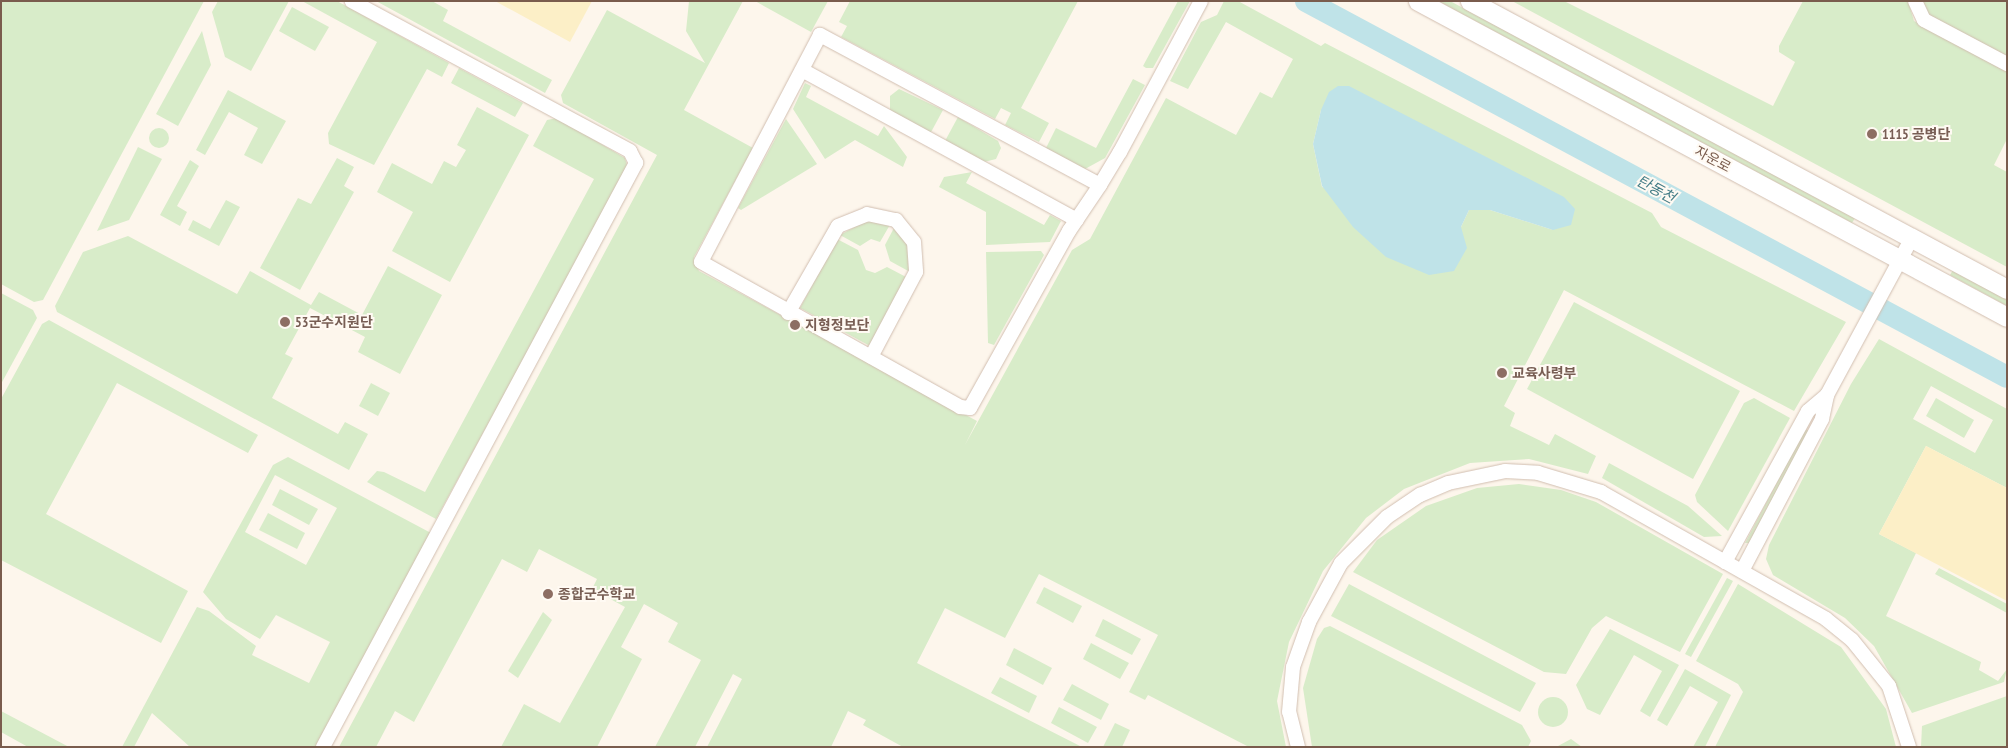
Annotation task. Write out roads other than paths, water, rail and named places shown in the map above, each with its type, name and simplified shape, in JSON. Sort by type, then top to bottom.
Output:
[{"type":"street","points":[[323,747],[636,163],[630,151],[352,1]]},
{"type":"street","points":[[1100,185],[820,35],[701,256],[706,268],[960,407],[970,408],[1077,220],[1100,185],[1201,1]]},
{"type":"street","name":"자운로","points":[[1418,1],[2007,317]]},
{"type":"street","name":"자운로","points":[[1470,1],[2007,289]]},
{"type":"street","points":[[1915,1],[1924,20],[2007,64]]},
{"type":"street","points":[[802,70],[1077,220]]},
{"type":"street","points":[[788,313],[838,226],[867,214],[896,220],[914,242],[916,272],[871,357]]},
{"type":"street","points":[[1742,571],[1822,419],[1827,395],[1912,238]]},
{"type":"street","points":[[1725,562],[1808,412],[1827,395]]},
{"type":"street","points":[[1298,747],[1289,690],[1309,622],[1350,552],[1387,517],[1420,495],[1448,483],[1496,473],[1554,476],[1601,492],[1826,619],[1852,640],[1889,686],[1909,747]]},
{"type":"water","points":[[1338,86],[1349,86],[1564,197],[1575,209],[1571,225],[1553,230],[1490,210],[1469,210],[1461,227],[1467,248],[1454,271],[1429,275],[1386,257],[1353,227],[1322,186],[1313,144],[1321,110],[1329,92]]},
{"type":"waterway","name":"탄동천","points":[[1306,1],[2007,377]]},
{"type":"place","name":"1115 공병단","points":[[1872,134]]},
{"type":"place","name":"53군수지원단","points":[[285,322]]},
{"type":"place","name":"지형정보단","points":[[795,325]]},
{"type":"place","name":"교육사령부","points":[[1502,373]]},
{"type":"place","name":"종합군수학교","points":[[548,594]]}]
